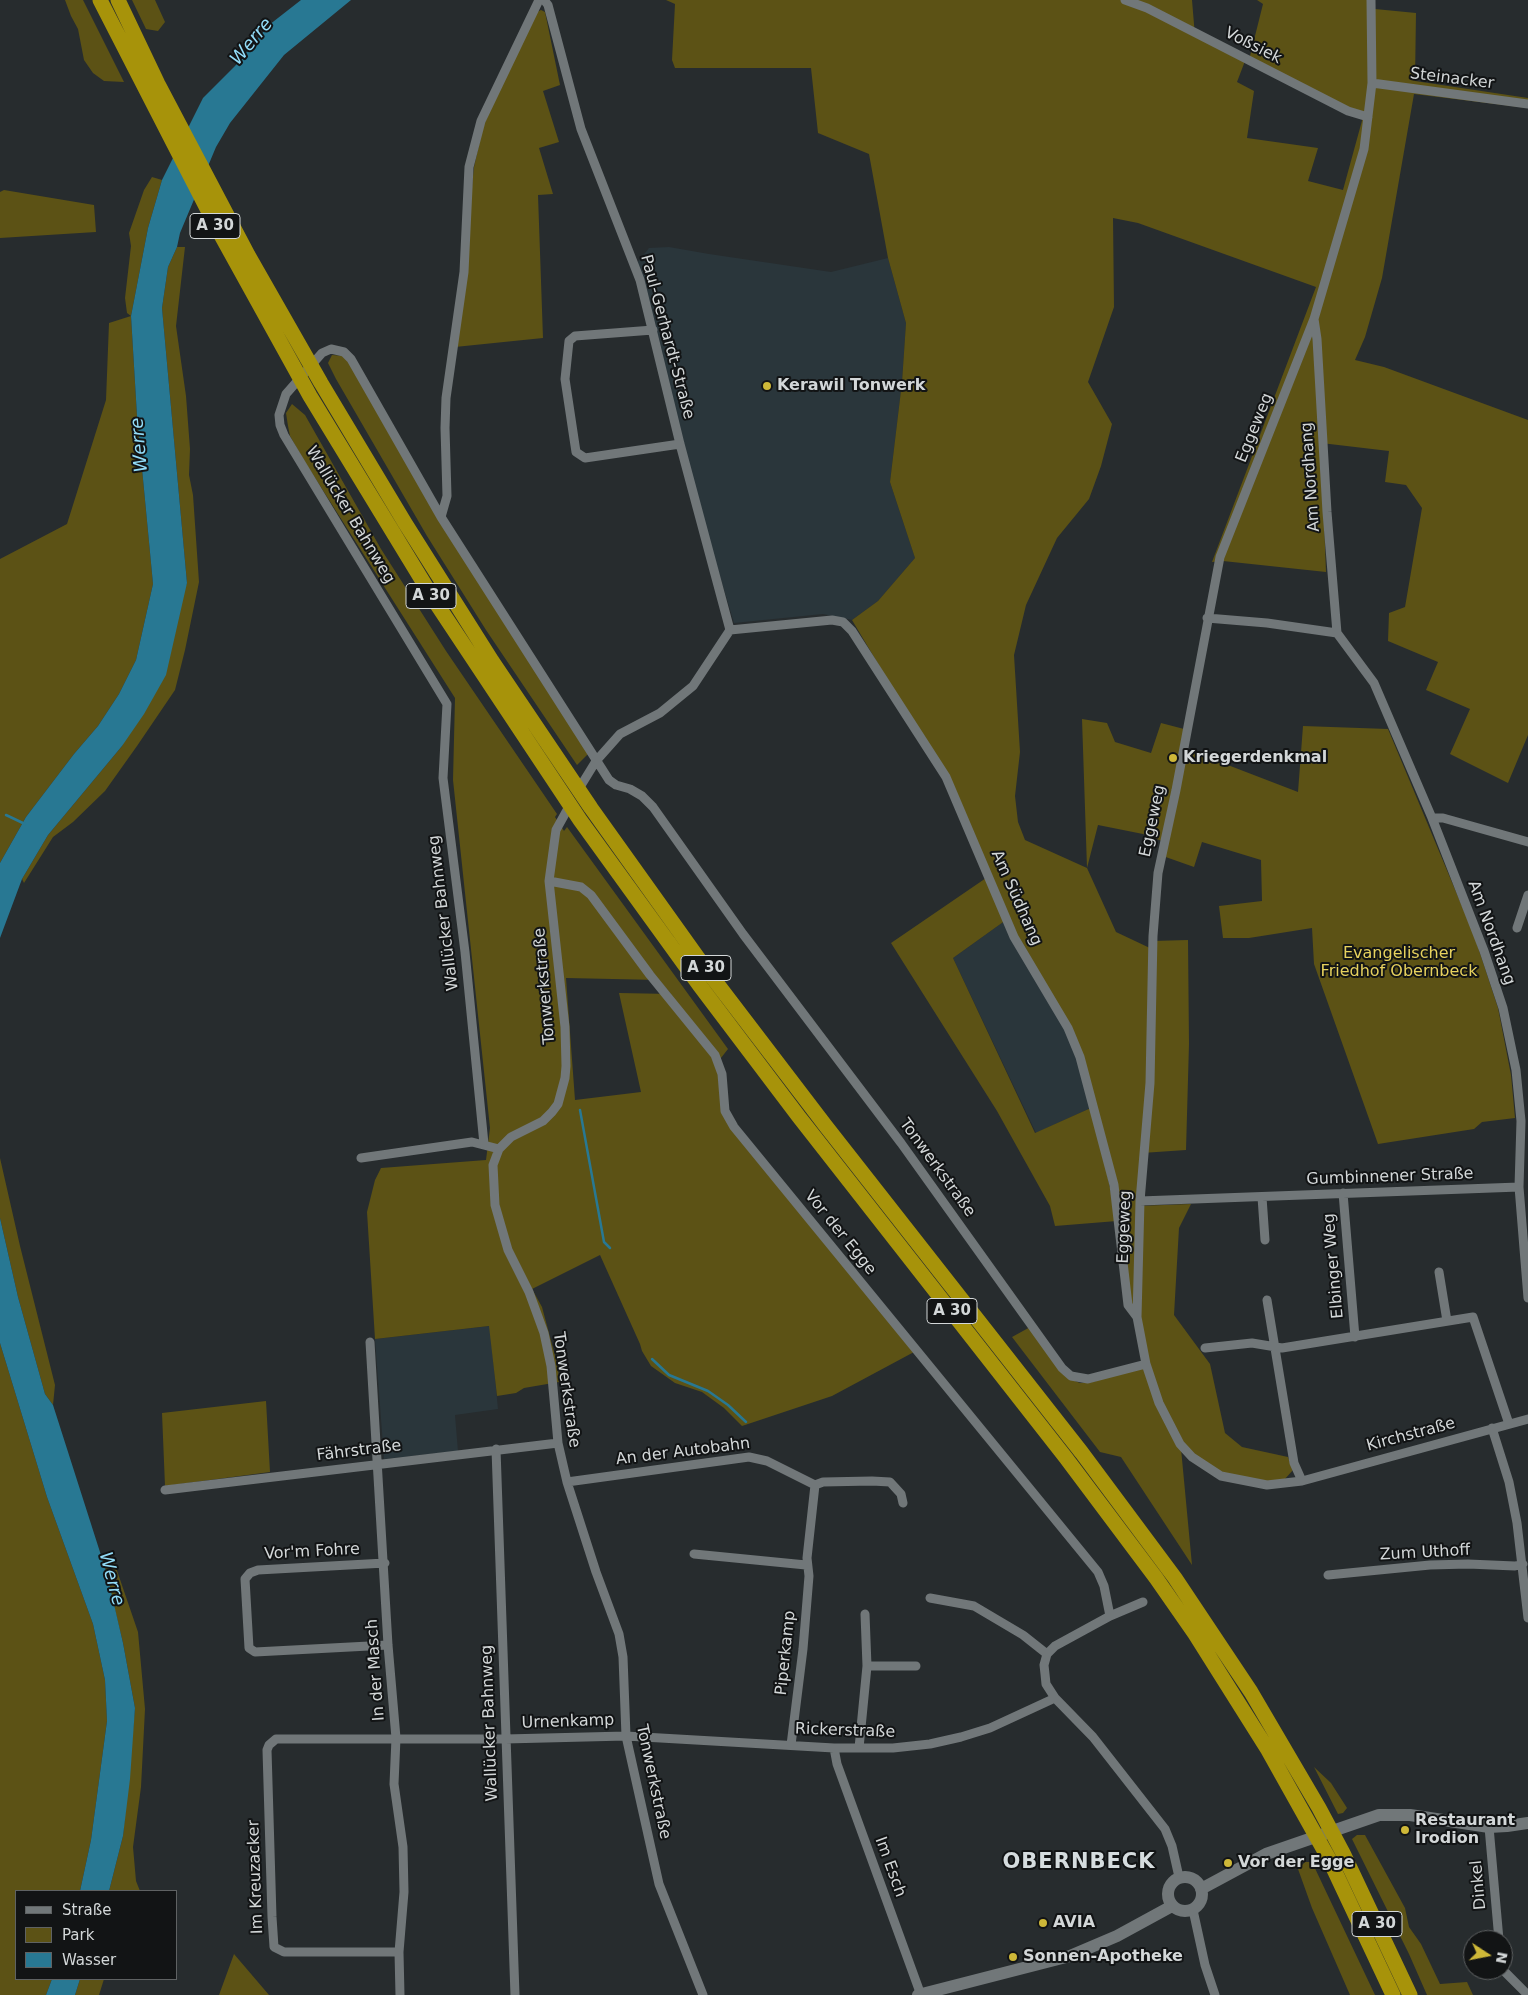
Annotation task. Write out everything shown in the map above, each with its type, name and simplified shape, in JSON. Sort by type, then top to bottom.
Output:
[{"type":"highway","name":"A 30","points":[[100,0],[216,226],[310,396],[436,603],[560,791],[700,986],[793,1110],[1066,1458],[1156,1578],[1238,1700],[1304,1814],[1336,1856],[1410,1995]]},
{"type":"highway","name":"A 30","points":[[118,0],[248,255],[321,383],[405,523],[492,661],[560,763],[730,1000],[1135,1523],[1251,1692],[1319,1808],[1336,1856],[1393,1995]]},
{"type":"street","points":[[441,517],[447,496],[446,398],[464,272],[469,167],[481,122],[539,0]]},
{"type":"street","name":"Paul-Gerhardt-Straße","points":[[544,0],[548,5],[581,129],[640,280],[680,444],[730,630]]},
{"type":"street","name":"Voßsiek","points":[[1125,0],[1147,8],[1348,111],[1368,117]]},
{"type":"street","name":"Eggeweg","points":[[1302,1481],[1267,1485],[1221,1476],[1192,1457],[1180,1444],[1159,1403],[1146,1364],[1137,1317],[1140,1201],[1150,1083],[1153,936],[1158,873],[1178,780],[1220,557],[1314,319],[1364,149],[1372,83],[1371,0]]},
{"type":"street","name":"Steinacker","points":[[1372,83],[1528,104]]},
{"type":"street","name":"Am Nordhang","points":[[1314,319],[1317,339],[1337,633],[1374,683],[1432,818],[1484,951],[1503,1008],[1516,1070],[1520,1114],[1519,1188],[1528,1298]]},
{"type":"street","points":[[653,330],[575,336],[569,341],[565,379],[576,452],[585,458],[680,444]]},
{"type":"street","name":"Wallücker Bahnweg","points":[[484,1144],[465,952],[443,778],[447,704],[284,435],[280,425],[279,415],[286,394],[322,353],[331,349],[337,350],[344,352],[351,359],[441,517],[596,761]]},
{"type":"street","points":[[1208,618],[1267,623],[1337,633]]},
{"type":"street","name":"Am Südhang","points":[[730,630],[832,620],[843,622],[852,630],[946,777],[1014,937],[1068,1028],[1080,1056],[1114,1185],[1128,1305],[1137,1317]]},
{"type":"street","name":"Tonwerkstraße","points":[[703,1995],[659,1884],[626,1736],[623,1657],[619,1634],[596,1572],[567,1482],[558,1443],[551,1366],[544,1333],[529,1292],[508,1250],[495,1205],[493,1164],[499,1149],[512,1137],[543,1120],[552,1112],[558,1104],[564,1078],[566,1066],[564,1018],[549,882],[556,830],[587,772],[596,761],[620,734],[660,713],[693,686],[730,630]]},
{"type":"street","name":"Tonwerkstraße","points":[[596,761],[609,780],[642,796],[653,806],[742,934],[901,1143],[1062,1368],[1071,1376],[1088,1379],[1146,1364]]},
{"type":"street","points":[[1432,818],[1443,818],[1528,842]]},
{"type":"street","name":"Vor der Egge","points":[[549,882],[581,887],[591,895],[650,976],[715,1055],[722,1074],[725,1110],[734,1126],[1098,1572],[1104,1586],[1110,1616]]},
{"type":"street","points":[[1517,928],[1528,895]]},
{"type":"street","points":[[361,1158],[472,1142],[499,1149]]},
{"type":"street","name":"Gumbinnener Straße","points":[[1140,1201],[1519,1188]]},
{"type":"street","name":"Elbinger Weg","points":[[1343,1193],[1355,1337]]},
{"type":"street","points":[[1262,1197],[1265,1240]]},
{"type":"street","points":[[1439,1272],[1447,1321]]},
{"type":"street","points":[[1267,1300],[1294,1463],[1302,1481]]},
{"type":"street","points":[[1205,1348],[1252,1343],[1282,1348],[1473,1317],[1510,1424]]},
{"type":"street","name":"In der Masch","points":[[370,1342],[385,1563],[388,1645],[396,1738],[394,1784],[404,1847],[404,1892],[399,1952],[400,1995]]},
{"type":"street","name":"Kirchstraße","points":[[1302,1481],[1528,1419]]},
{"type":"street","points":[[1492,1428],[1513,1502],[1523,1564],[1528,1618]]},
{"type":"street","name":"Fährstraße","points":[[165,1490],[558,1443]]},
{"type":"street","name":"Wallücker Bahnweg","points":[[496,1449],[515,1995]]},
{"type":"street","name":"An der Autobahn","points":[[567,1482],[749,1457],[767,1461],[815,1485]]},
{"type":"street","points":[[815,1485],[823,1482],[890,1482],[901,1494],[903,1503]]},
{"type":"street","name":"Piperkamp","points":[[791,1745],[803,1649],[809,1576],[806,1565],[815,1485]]},
{"type":"street","points":[[694,1554],[806,1565]]},
{"type":"street","name":"Vor'm Fohre","points":[[385,1563],[258,1570],[250,1573],[245,1579],[249,1648],[255,1652],[388,1645]]},
{"type":"street","name":"Zum Uthoff","points":[[1328,1575],[1430,1564],[1515,1566],[1523,1564]]},
{"type":"street","points":[[930,1598],[974,1606],[1022,1635],[1047,1654]]},
{"type":"street","points":[[1143,1602],[1110,1616],[1055,1646],[1047,1654],[1044,1665],[1046,1684],[1055,1698],[1093,1737],[1156,1816],[1172,1846],[1179,1878]]},
{"type":"street","points":[[859,1748],[867,1666],[865,1614]]},
{"type":"street","points":[[867,1666],[916,1666]]},
{"type":"street","name":"Rickerstraße","points":[[626,1736],[834,1748],[911,1747],[961,1737],[990,1728],[1055,1698]]},
{"type":"street","name":"Urnenkamp","points":[[272,1742],[279,1738],[505,1739],[626,1736]]},
{"type":"street","name":"Im Kreuzacker","points":[[272,1742],[267,1750],[271,1907],[274,1947],[284,1952],[399,1952]]},
{"type":"street","name":"Im Esch","points":[[834,1748],[837,1764],[920,1995]]},
{"type":"street","points":[[1201,1889],[1266,1854],[1379,1814],[1489,1826],[1528,1823]]},
{"type":"street","name":"Dinkel","points":[[1489,1826],[1498,1930]]},
{"type":"street","points":[[1190,1877],[1199,1884],[1201,1889],[1202,1898],[1192,1910],[1182,1911],[1172,1906],[1169,1901],[1168,1890],[1174,1880],[1179,1878],[1190,1877]]},
{"type":"street","points":[[920,1995],[1070,1956],[1117,1936],[1172,1906]]},
{"type":"street","points":[[1192,1910],[1205,1965],[1215,1995]]},
{"type":"street","points":[[1513,1980],[1528,1995]]},
{"type":"shaded area","points":[[669,247],[831,272],[888,258],[906,323],[902,382],[890,482],[915,558],[878,601],[852,620],[823,614],[734,623],[681,446],[636,264],[649,248]]},
{"type":"shaded area","points":[[1006,920],[1067,1028],[1093,1107],[1036,1133],[953,958]]},
{"type":"shaded area","points":[[490,1326],[498,1409],[455,1415],[458,1451],[384,1459],[375,1339]]},
{"type":"green space","points":[[65,0],[83,0],[124,82],[104,81],[93,73],[84,60],[78,29]]},
{"type":"green space","points":[[132,0],[155,0],[165,22],[158,31],[146,29]]},
{"type":"green space","points":[[666,0],[1192,0],[1195,36],[1245,61],[1237,82],[1254,91],[1247,138],[1318,148],[1308,181],[1343,190],[1363,117],[1248,64],[1263,4],[1257,0],[1375,0],[1375,9],[1416,13],[1415,81],[1528,98],[1528,108],[1414,94],[1382,278],[1365,337],[1355,360],[1384,367],[1528,420],[1528,735],[1508,783],[1450,754],[1470,709],[1426,690],[1438,662],[1388,641],[1389,613],[1405,607],[1422,508],[1406,485],[1385,482],[1389,451],[1321,443],[1326,572],[1223,561],[1212,562],[1316,287],[1138,223],[1113,218],[1114,307],[1088,382],[1112,424],[1101,466],[1089,499],[1057,538],[1026,605],[1014,655],[1020,752],[1015,796],[1018,822],[1025,840],[1087,868],[1116,932],[1152,949],[1152,941],[1188,940],[1189,1044],[1186,1150],[1142,1153],[1138,1206],[1191,1204],[1179,1228],[1174,1315],[1210,1364],[1225,1433],[1242,1447],[1288,1457],[1293,1470],[1284,1480],[1267,1482],[1222,1474],[1194,1455],[1180,1438],[1192,1565],[1121,1457],[1100,1452],[1012,1337],[1032,1326],[1070,1379],[1080,1383],[1093,1382],[1147,1362],[1130,1306],[1115,1185],[1081,1056],[1006,920],[953,958],[1035,1133],[1093,1107],[1117,1221],[1055,1226],[1050,1206],[997,1111],[891,943],[989,876],[958,798],[852,620],[878,601],[915,558],[890,482],[902,382],[906,323],[888,258],[869,154],[818,133],[811,68],[675,68],[672,60],[675,4]]},
{"type":"green space","points":[[541,10],[545,12],[560,85],[543,91],[559,142],[539,148],[553,194],[538,195],[543,338],[455,347],[474,167],[483,127],[500,86],[535,13]]},
{"type":"green space","points":[[152,177],[162,180],[148,228],[131,316],[127,313],[125,298],[131,246],[129,233],[144,190]]},
{"type":"green space","points":[[4,190],[94,205],[96,232],[0,238],[0,192]]},
{"type":"green space","points":[[177,247],[185,247],[176,326],[186,396],[190,449],[189,475],[193,495],[199,582],[185,650],[175,690],[137,746],[105,791],[73,822],[53,837],[24,883],[22,879],[48,835],[122,746],[187,583],[162,308],[168,267]]},
{"type":"green space","points":[[131,316],[137,416],[153,584],[136,660],[119,694],[98,726],[26,817],[0,863],[0,559],[67,524],[106,400],[109,323]]},
{"type":"green space","points":[[332,355],[344,356],[350,361],[588,754],[577,765],[486,630],[427,536],[336,379],[328,363]]},
{"type":"green space","points":[[292,404],[305,415],[381,549],[446,651],[557,814],[555,817],[564,831],[567,827],[728,1049],[717,1063],[722,1111],[914,1352],[832,1396],[742,1426],[724,1408],[702,1392],[675,1383],[651,1366],[642,1351],[600,1255],[532,1289],[542,1307],[558,1367],[559,1382],[524,1388],[516,1393],[497,1396],[489,1326],[375,1339],[367,1212],[375,1180],[381,1168],[486,1160],[490,1128],[453,780],[455,698],[303,459],[290,436],[286,413]],"holes":[[[566,978],[659,980],[671,994],[619,993],[641,1092],[575,1100]]]},
{"type":"green space","name":"Evangelischer Friedhof Obernbeck","points":[[1082,719],[1107,723],[1115,742],[1151,753],[1161,723],[1184,729],[1181,747],[1298,792],[1303,726],[1388,729],[1474,935],[1498,1008],[1511,1075],[1515,1118],[1482,1122],[1474,1129],[1378,1144],[1314,964],[1312,928],[1249,938],[1223,938],[1219,906],[1262,901],[1261,860],[1202,842],[1194,867],[1160,855],[1162,841],[1143,834],[1098,825],[1087,868]]},
{"type":"green space","points":[[0,1158],[55,1385],[53,1405],[45,1394],[18,1297],[0,1218]]},
{"type":"green space","points":[[0,1343],[47,1497],[93,1624],[105,1680],[107,1721],[91,1840],[80,1890],[15,1890],[15,1980],[52,1980],[46,1995],[0,1995]]},
{"type":"green space","points":[[266,1401],[270,1472],[165,1486],[162,1413]]},
{"type":"green space","points":[[112,1556],[138,1632],[145,1709],[141,1787],[133,1847],[136,1881],[140,1890],[109,1890],[123,1836],[135,1708],[123,1643],[103,1560]]},
{"type":"green space","points":[[1314,1767],[1331,1783],[1347,1808],[1343,1813],[1338,1814]]},
{"type":"green space","points":[[1357,1835],[1365,1835],[1405,1908],[1409,1927],[1421,1944],[1440,1984],[1467,1982],[1473,1995],[1427,1995],[1409,1954],[1352,1839]]},
{"type":"green space","points":[[1305,1862],[1312,1862],[1375,1995],[1350,1995],[1312,1908],[1298,1869]]},
{"type":"green space","points":[[234,1954],[269,1995],[219,1995]]},
{"type":"green space","points":[[80,1980],[104,1980],[99,1995],[75,1995]]},
{"type":"water","name":"Werre","points":[[301,0],[351,0],[284,55],[230,123],[216,147],[168,267],[162,308],[187,583],[166,675],[144,714],[122,746],[48,835],[22,879],[0,938],[0,863],[26,817],[98,726],[119,694],[136,660],[153,584],[137,416],[131,316],[148,228],[162,180],[203,98],[235,66],[269,25]]},
{"type":"water","points":[[0,1218],[18,1297],[45,1394],[53,1405],[107,1574],[123,1643],[135,1708],[130,1779],[123,1836],[109,1890],[80,1890],[91,1840],[107,1721],[105,1680],[93,1624],[47,1497],[0,1343]]},
{"type":"water","points":[[52,1980],[80,1980],[75,1995],[46,1995]]},
{"type":"waterway","points":[[6,815],[25,824]]},
{"type":"waterway","points":[[580,1110],[604,1242],[610,1248]]},
{"type":"waterway","points":[[652,1359],[669,1375],[708,1391],[728,1405],[746,1422]]},
{"type":"place","name":"Kerawil Tonwerk","points":[[767,386]]},
{"type":"place","name":"Kriegerdenkmal","points":[[1173,758]]},
{"type":"place","name":"Restaurant Irodion","points":[[1405,1830]]},
{"type":"place","name":"Vor der Egge","points":[[1228,1863]]},
{"type":"place","name":"AVIA","points":[[1043,1923]]},
{"type":"place","name":"Sonnen-Apotheke","points":[[1013,1957]]},
{"type":"district","name":"OBERNBECK","points":[[1079,1863]]}]
